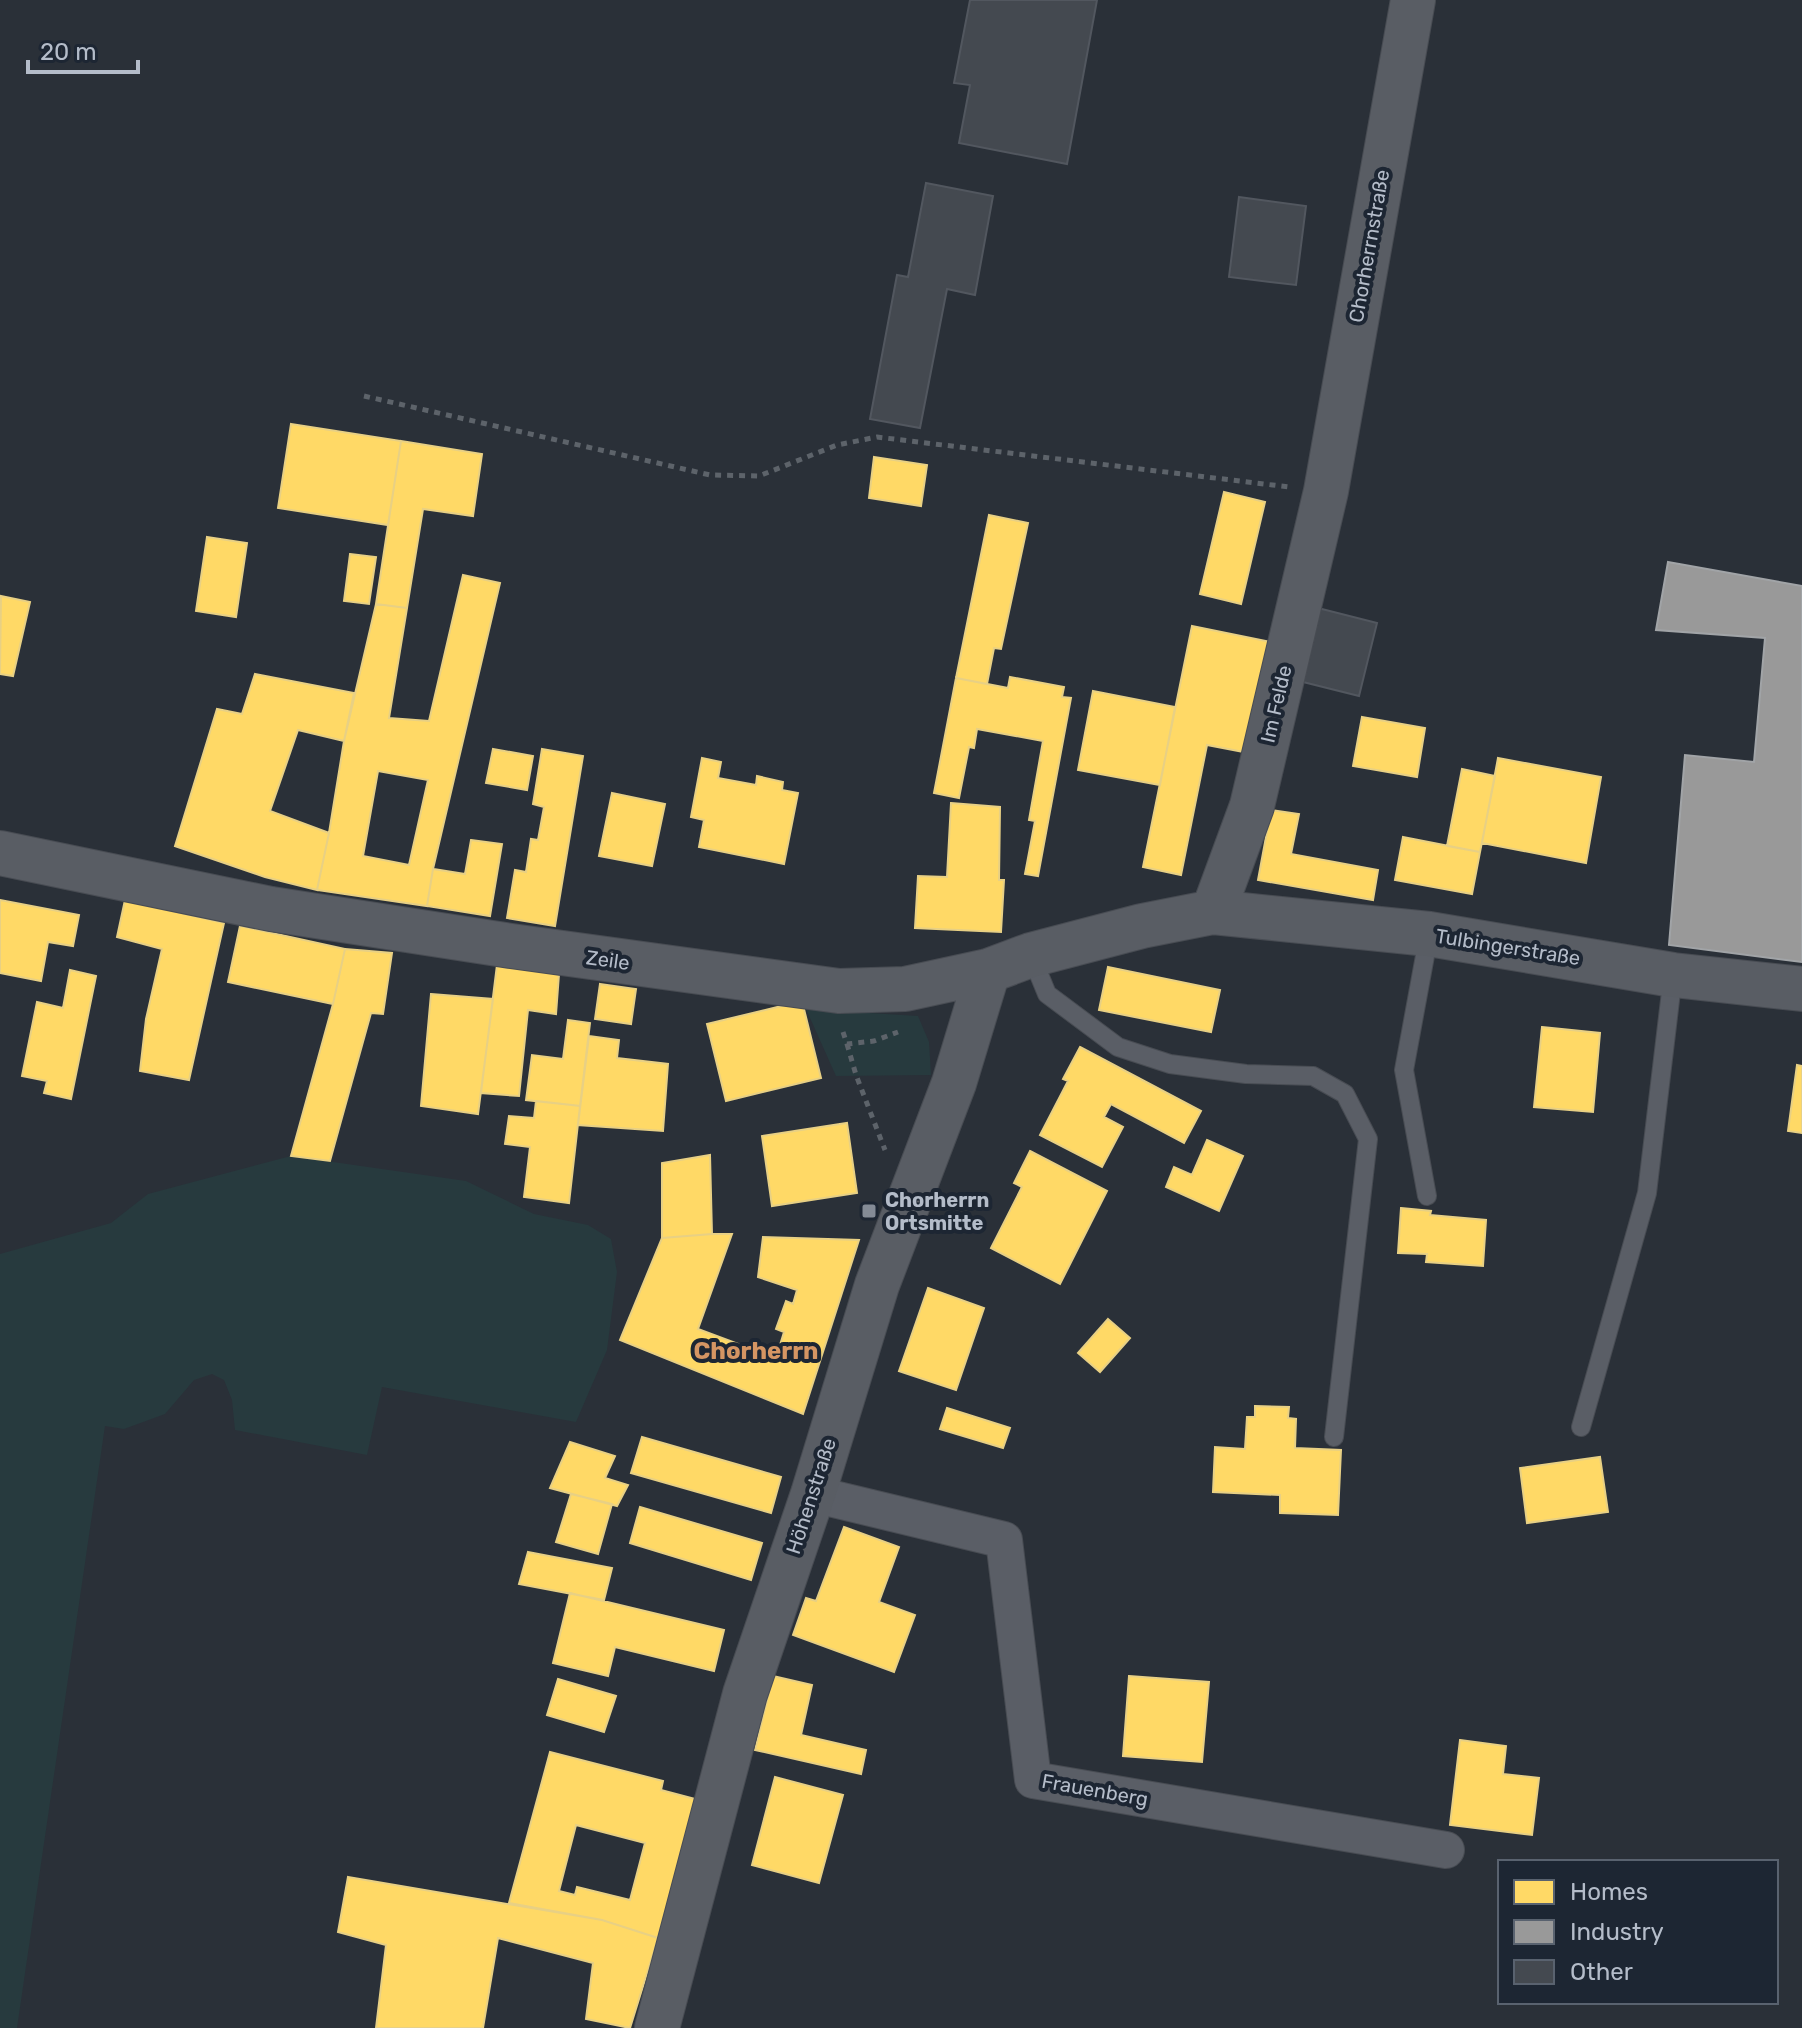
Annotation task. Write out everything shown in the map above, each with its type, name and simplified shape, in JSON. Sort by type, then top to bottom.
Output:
[{"type":"street","name":"Chorherrnstraße","points":[[1326,491],[1413,0]]},
{"type":"street","name":"Im Felde","points":[[1213,912],[1252,806],[1326,491]]},
{"type":"street","name":"Zeile","points":[[0,853],[271,909],[823,989],[905,989],[988,971],[1031,955],[1142,926],[1213,912]]},
{"type":"street","name":"Tulbingerstraße","points":[[1213,912],[1429,934],[1673,975],[1802,989]]},
{"type":"street","name":"Höhenstraße","points":[[657,2028],[745,1694],[813,1494],[877,1285],[954,1083],[988,971]]},
{"type":"street","name":"Frauenberg","points":[[813,1494],[1004,1540],[1033,1780],[1446,1850]]},
{"type":"lane","points":[[1427,1196],[1404,1070],[1429,934]]},
{"type":"lane","points":[[1031,955],[1047,994],[1118,1047],[1170,1064],[1246,1074],[1313,1076],[1345,1094],[1368,1139],[1334,1437]]},
{"type":"lane","points":[[1581,1427],[1647,1193],[1673,975]]},
{"type":"path","points":[[364,396],[710,475],[759,476],[837,445],[877,437],[1326,491]]},
{"type":"path","points":[[847,1044],[856,1075],[907,1203]]},
{"type":"green space","points":[[806,1009],[918,1016],[929,1042],[931,1075],[836,1076]]},
{"type":"green space","points":[[291,1156],[466,1181],[534,1214],[588,1225],[611,1239],[617,1272],[607,1350],[576,1422],[382,1387],[367,1455],[235,1430],[232,1400],[224,1380],[212,1374],[194,1380],[165,1414],[124,1429],[105,1426],[17,2028],[0,2028],[0,1254],[111,1223],[148,1194]]},
{"type":"building: Homes","points":[[291,424],[401,441],[388,525],[278,508]]},
{"type":"building: Homes","points":[[401,441],[482,454],[473,516],[423,509],[407,608],[376,604]]},
{"type":"building: Homes","points":[[874,457],[927,465],[921,506],[869,498]]},
{"type":"building: Homes","points":[[1224,492],[1265,502],[1241,604],[1200,594]]},
{"type":"building: Homes","points":[[989,515],[1028,523],[1001,649],[994,648],[987,684],[956,678]]},
{"type":"building: Homes","points":[[207,537],[247,543],[236,617],[196,611]]},
{"type":"building: Homes","points":[[350,554],[376,557],[369,604],[344,601]]},
{"type":"building: Homes","points":[[463,575],[500,583],[427,906],[317,890],[344,741],[376,604],[407,608],[389,718],[429,721]],"holes":[[[378,771],[428,780],[409,865],[363,856]]]},
{"type":"building: Homes","points":[[1,596],[30,602],[13,676],[0,674]]},
{"type":"building: Homes","points":[[1192,626],[1271,642],[1249,753],[1207,745],[1181,875],[1143,867]]},
{"type":"building: Homes","points":[[255,674],[354,693],[344,741],[298,730],[270,811],[329,833],[317,890],[265,877],[175,846],[217,709],[242,714]]},
{"type":"building: Homes","points":[[1010,677],[1064,687],[1062,697],[1071,698],[1038,876],[1025,874],[1035,821],[1029,820],[1043,741],[977,729],[974,748],[969,747],[959,798],[934,793],[956,678],[1008,688]]},
{"type":"building: Homes","points":[[1093,691],[1175,707],[1160,785],[1078,770]]},
{"type":"building: Homes","points":[[1362,717],[1425,728],[1417,777],[1353,766]]},
{"type":"building: Homes","points":[[493,749],[533,756],[527,790],[486,783]]},
{"type":"building: Homes","points":[[542,749],[583,756],[555,926],[507,918],[515,870],[526,872],[531,839],[538,840],[544,807],[533,804]]},
{"type":"building: Homes","points":[[702,758],[721,762],[718,778],[756,785],[757,776],[783,782],[782,790],[798,793],[784,864],[699,847],[704,820],[691,817]]},
{"type":"building: Homes","points":[[1498,758],[1601,777],[1586,863],[1482,843]]},
{"type":"building: Homes","points":[[1462,769],[1495,776],[1480,852],[1447,846]]},
{"type":"building: Homes","points":[[612,793],[665,804],[652,866],[599,856]]},
{"type":"building: Homes","points":[[951,803],[1000,807],[999,880],[1004,880],[1001,932],[915,928],[918,876],[947,877]]},
{"type":"building: Homes","points":[[1271,810],[1299,814],[1291,854],[1378,870],[1373,900],[1258,880]]},
{"type":"building: Homes","points":[[1403,837],[1480,852],[1472,894],[1395,880]]},
{"type":"building: Homes","points":[[471,840],[502,844],[490,916],[427,906],[433,869],[465,874]]},
{"type":"building: Homes","points":[[0,900],[79,915],[73,946],[48,942],[41,981],[0,973]]},
{"type":"building: Homes","points":[[125,900],[224,923],[189,1080],[140,1071],[146,1019],[162,949],[117,937]]},
{"type":"building: Homes","points":[[240,926],[345,949],[333,1004],[228,982]]},
{"type":"building: Homes","points":[[345,949],[392,953],[383,1014],[371,1013],[330,1161],[291,1156],[333,1004]]},
{"type":"building: Homes","points":[[497,965],[559,974],[556,1014],[528,1010],[519,1096],[481,1093]]},
{"type":"building: Homes","points":[[1108,967],[1220,990],[1211,1032],[1099,1010]]},
{"type":"building: Homes","points":[[70,970],[96,976],[71,1099],[44,1093],[47,1081],[22,1076],[37,1002],[63,1008]]},
{"type":"building: Homes","points":[[600,984],[636,989],[631,1024],[595,1019]]},
{"type":"building: Homes","points":[[431,994],[493,999],[478,1114],[421,1106]]},
{"type":"building: Homes","points":[[802,1001],[821,1078],[726,1101],[707,1024]]},
{"type":"building: Homes","points":[[568,1020],[590,1023],[580,1106],[526,1100],[532,1055],[563,1059]]},
{"type":"building: Homes","points":[[1542,1027],[1600,1033],[1593,1112],[1534,1107]]},
{"type":"building: Homes","points":[[589,1036],[619,1040],[617,1058],[668,1064],[663,1131],[578,1125]]},
{"type":"building: Homes","points":[[1080,1047],[1201,1111],[1184,1143],[1111,1104],[1104,1117],[1123,1127],[1102,1167],[1040,1135],[1068,1081],[1063,1079]]},
{"type":"building: Homes","points":[[1797,1065],[1802,1066],[1802,1133],[1788,1131]]},
{"type":"building: Homes","points":[[536,1101],[580,1106],[569,1203],[524,1197],[530,1147],[505,1144],[509,1116],[534,1118]]},
{"type":"building: Homes","points":[[847,1123],[857,1193],[772,1206],[762,1136]]},
{"type":"building: Homes","points":[[1207,1140],[1243,1156],[1219,1211],[1166,1187],[1174,1167],[1192,1175]]},
{"type":"building: Homes","points":[[1030,1151],[1107,1191],[1060,1284],[991,1248],[1022,1187],[1014,1183]]},
{"type":"building: Homes","points":[[710,1155],[712,1234],[662,1238],[662,1163]]},
{"type":"building: Homes","points":[[1401,1208],[1431,1211],[1430,1215],[1486,1220],[1483,1266],[1426,1262],[1427,1254],[1398,1253]]},
{"type":"building: Homes","points":[[732,1234],[698,1329],[776,1358],[784,1332],[776,1329],[786,1301],[793,1304],[797,1290],[758,1277],[763,1237],[859,1240],[803,1414],[620,1340],[662,1238]]},
{"type":"building: Homes","points":[[928,1288],[984,1308],[956,1390],[899,1371]]},
{"type":"building: Homes","points":[[1108,1319],[1130,1338],[1100,1372],[1078,1353]]},
{"type":"building: Homes","points":[[1255,1406],[1289,1407],[1288,1418],[1296,1419],[1295,1448],[1341,1450],[1338,1515],[1280,1513],[1280,1495],[1213,1492],[1215,1447],[1245,1449],[1247,1417],[1255,1417]]},
{"type":"building: Homes","points":[[947,1408],[1010,1428],[1003,1448],[940,1429]]},
{"type":"building: Homes","points":[[642,1437],[781,1477],[771,1513],[631,1473]]},
{"type":"building: Homes","points":[[570,1442],[615,1456],[605,1478],[628,1485],[617,1506],[550,1488]]},
{"type":"building: Homes","points":[[1600,1457],[1608,1512],[1527,1523],[1520,1468]]},
{"type":"building: Homes","points":[[571,1494],[612,1504],[598,1554],[556,1542]]},
{"type":"building: Homes","points":[[640,1507],[762,1543],[751,1580],[630,1543]]},
{"type":"building: Homes","points":[[844,1527],[899,1547],[879,1602],[915,1615],[894,1672],[793,1635],[806,1598],[816,1601]]},
{"type":"building: Homes","points":[[528,1552],[612,1568],[604,1600],[519,1584]]},
{"type":"building: Homes","points":[[570,1593],[724,1630],[714,1671],[615,1647],[608,1676],[553,1663]]},
{"type":"building: Homes","points":[[773,1676],[812,1685],[801,1735],[866,1750],[861,1774],[755,1750]]},
{"type":"building: Homes","points":[[1129,1676],[1209,1682],[1202,1762],[1123,1756]]},
{"type":"building: Homes","points":[[558,1679],[616,1696],[604,1732],[547,1715]]},
{"type":"building: Homes","points":[[1460,1740],[1506,1746],[1503,1774],[1539,1778],[1532,1835],[1450,1825]]},
{"type":"building: Homes","points":[[550,1752],[663,1781],[661,1790],[695,1799],[658,1938],[602,1920],[509,1903]],"holes":[[[576,1825],[645,1843],[630,1900],[577,1887],[575,1895],[559,1891]]]},
{"type":"building: Homes","points":[[775,1777],[843,1795],[819,1883],[752,1865]]},
{"type":"building: Homes","points":[[348,1877],[602,1920],[658,1938],[630,2028],[586,2019],[593,1963],[498,1938],[483,2028],[376,2028],[386,1945],[338,1932]]},
{"type":"building: Industry","points":[[1668,562],[1802,586],[1802,962],[1669,945],[1685,755],[1754,762],[1765,638],[1656,630]]},
{"type":"building: Other","points":[[970,0],[1097,0],[1067,164],[959,143],[970,85],[954,83]]},
{"type":"building: Other","points":[[926,183],[993,196],[975,295],[947,289],[920,428],[870,419],[897,275],[908,277]]},
{"type":"building: Other","points":[[1239,197],[1306,206],[1296,285],[1229,277]]},
{"type":"building: Other","points":[[1314,607],[1377,623],[1359,696],[1295,680]]},
{"type":"place","name":"Chorherrn Ortsmitte","points":[[869,1211]]},
{"type":"district","name":"Chorherrn","points":[[756,1351]]}]
